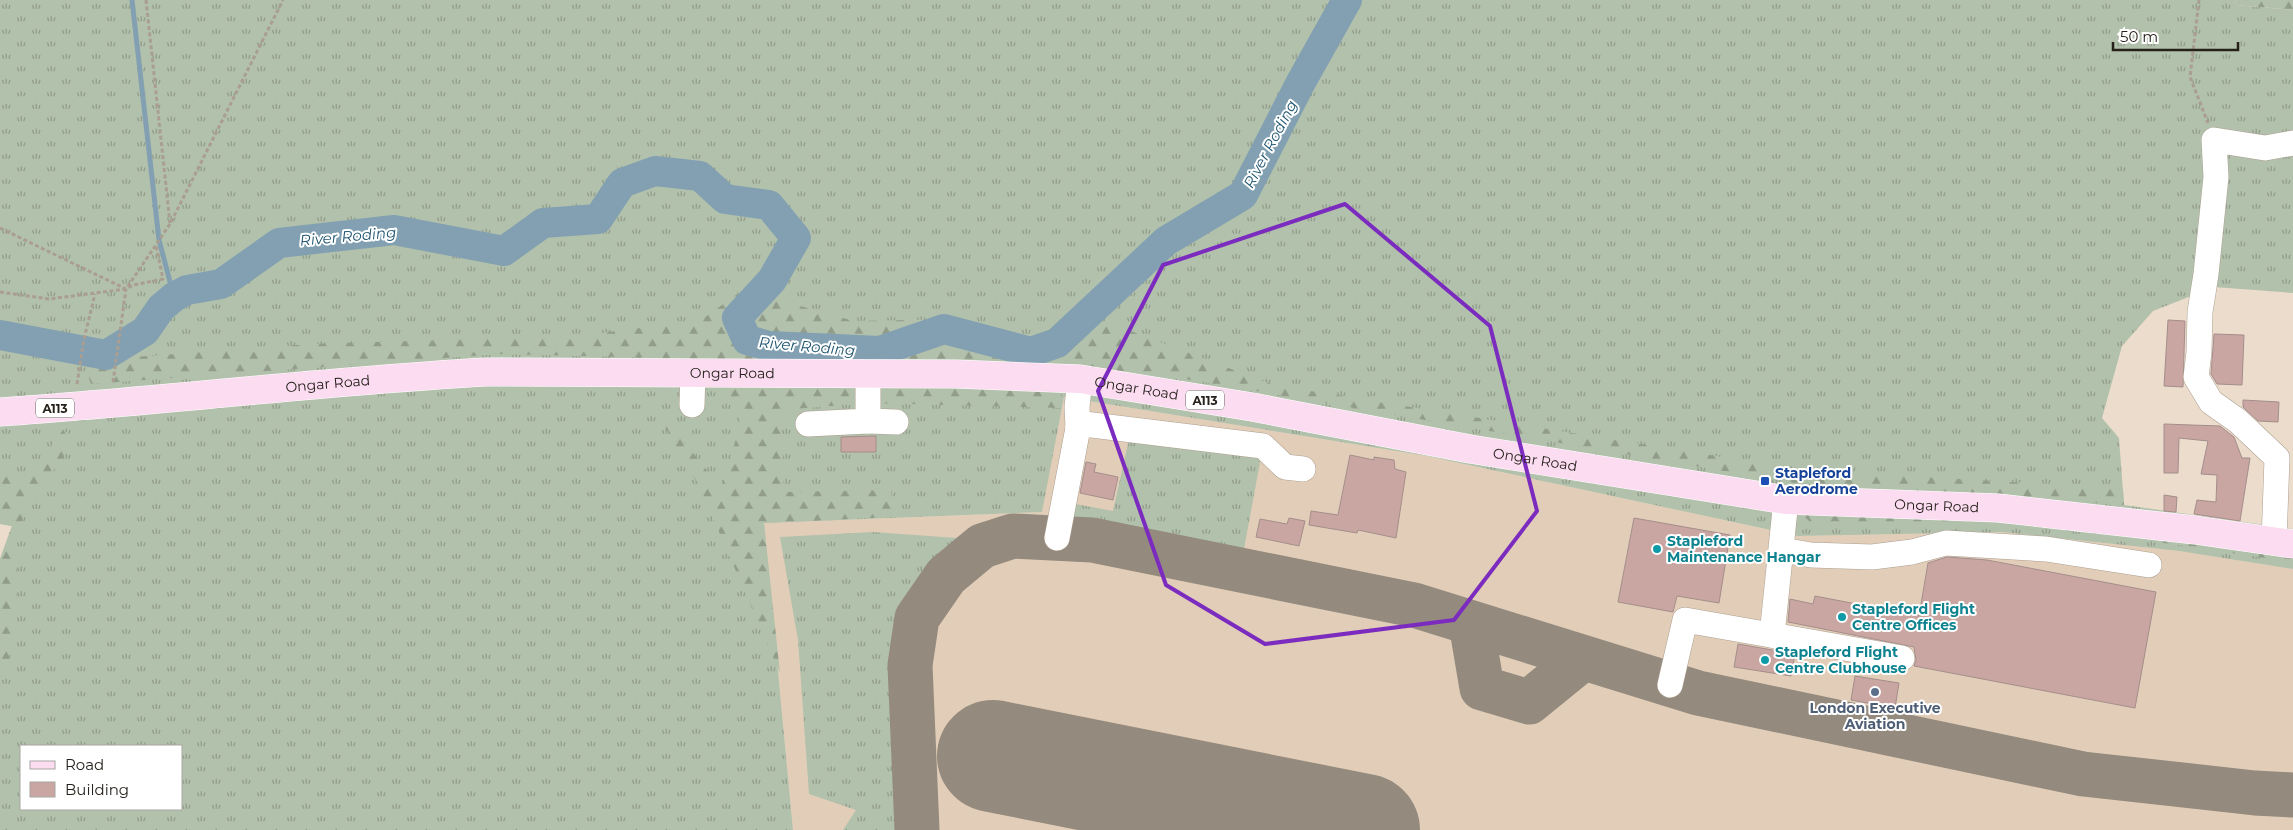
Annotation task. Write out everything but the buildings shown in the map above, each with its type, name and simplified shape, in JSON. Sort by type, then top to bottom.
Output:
[{"type":"main road","name":"Ongar Road","points":[[0,412],[110,405],[420,376],[486,372],[956,374],[1080,379],[1252,407],[1470,449],[1786,500],[1998,508],[2195,530],[2284,543]]},
{"type":"lane","points":[[2284,543],[2277,458],[2238,421],[2211,402],[2196,377],[2200,312],[2216,177],[2214,140],[2265,148],[2293,143]]},
{"type":"lane","points":[[692,405],[693,372]]},
{"type":"lane","points":[[868,374],[868,422]]},
{"type":"lane","points":[[1057,538],[1078,428],[1077,407],[1080,379]]},
{"type":"lane","points":[[808,424],[896,422]]},
{"type":"lane","points":[[1078,428],[1084,424],[1263,446],[1285,467],[1303,469]]},
{"type":"lane","points":[[1772,635],[1786,500]]},
{"type":"lane","points":[[1782,550],[1811,555],[1872,557],[1912,552],[1946,543],[2046,549],[2148,565]]},
{"type":"lane","points":[[1670,685],[1685,620],[1902,658]]},
{"type":"path","points":[[146,0],[170,224]]},
{"type":"path","points":[[115,366],[126,289],[170,224],[283,0]]},
{"type":"path","points":[[2199,0],[2190,77],[2214,140]]},
{"type":"path","points":[[0,228],[126,289]]},
{"type":"path","points":[[0,292],[49,299],[126,289],[133,285],[163,280],[156,245]]},
{"type":"path","points":[[80,362],[96,294]]},
{"type":"highlighted area","points":[[1345,204],[1490,326],[1537,511],[1454,620],[1265,644],[1166,585],[1098,391],[1163,265]]},
{"type":"shaded area","name":"Stapleford Aerodrome","points":[[1064,397],[1427,456],[1798,536],[2002,532],[2179,551],[2293,569],[2293,830],[793,830],[764,523],[1041,512]]},
{"type":"green space","points":[[0,0],[2235,0],[2236,5],[2293,10],[2293,293],[2214,287],[2153,311],[2122,346],[2102,418],[2119,438],[2124,505],[2293,529],[2293,569],[2179,551],[2002,532],[1798,536],[1427,456],[1064,397],[1042,512],[764,523],[793,830],[0,830],[0,559],[12,526],[0,524]]},
{"type":"green space","points":[[2235,0],[2293,0],[2293,10],[2236,5]]},
{"type":"green space","points":[[743,290],[854,321],[964,319],[1029,339],[1107,322],[1273,385],[1797,469],[2123,489],[2124,505],[1795,483],[1179,378],[1006,360],[748,360],[499,354],[91,384],[87,372],[93,360],[310,344],[578,336],[701,320]]},
{"type":"green space","points":[[621,381],[824,381],[1062,392],[1062,408],[868,403],[781,410],[784,492],[891,490],[894,517],[764,523],[780,673],[700,488],[648,397],[721,488],[740,426],[736,403],[723,395],[696,387],[666,385],[621,389]]},
{"type":"green space","points":[[63,430],[71,435],[67,452],[54,470],[25,502],[22,525],[15,545],[18,582],[9,661],[0,665],[0,559],[12,526],[0,524],[0,470],[22,474],[43,456]]},
{"type":"green space","points":[[1129,439],[1261,457],[1244,549],[1068,517],[1070,503],[1113,511]]},
{"type":"green space","points":[[1800,512],[1975,513],[2293,554],[2293,562],[2123,537],[1995,523],[1813,525]]},
{"type":"green space","points":[[873,532],[971,539],[927,571],[903,611],[892,741],[900,830],[843,830],[856,810],[809,794],[798,640],[780,537]]},
{"type":"waterway","points":[[132,0],[159,240],[174,297]]},
{"type":"waterway","name":"River Roding","points":[[0,335],[106,355],[145,331],[161,308],[174,297],[187,290],[221,284],[279,243],[394,230],[504,251],[543,223],[598,219],[622,183],[655,171],[700,176],[725,199],[769,205],[796,238],[772,280],[737,318],[747,340],[769,346],[880,351],[944,329],[1031,352],[1057,343],[1166,241],[1243,195],[1301,82],[1347,0]]},
{"type":"taxiway","points":[[917,830],[910,665],[917,618],[946,576],[982,546],[1013,536],[1092,540],[1414,605],[1698,693],[2083,774],[2255,793],[2293,795]]},
{"type":"taxiway","points":[[1471,623],[1482,688],[1529,702],[1583,658]]},
{"type":"runway","points":[[993,756],[1364,830]]},
{"type":"place","name":"Stapleford Aerodrome","points":[[1765,481]]},
{"type":"place","name":"Stapleford Maintenance Hangar","points":[[1657,549]]},
{"type":"place","name":"Stapleford Flight Centre Offices","points":[[1842,617]]},
{"type":"place","name":"Stapleford Flight Centre Clubhouse","points":[[1765,660]]},
{"type":"place","name":"London Executive Aviation","points":[[1875,692]]}]
